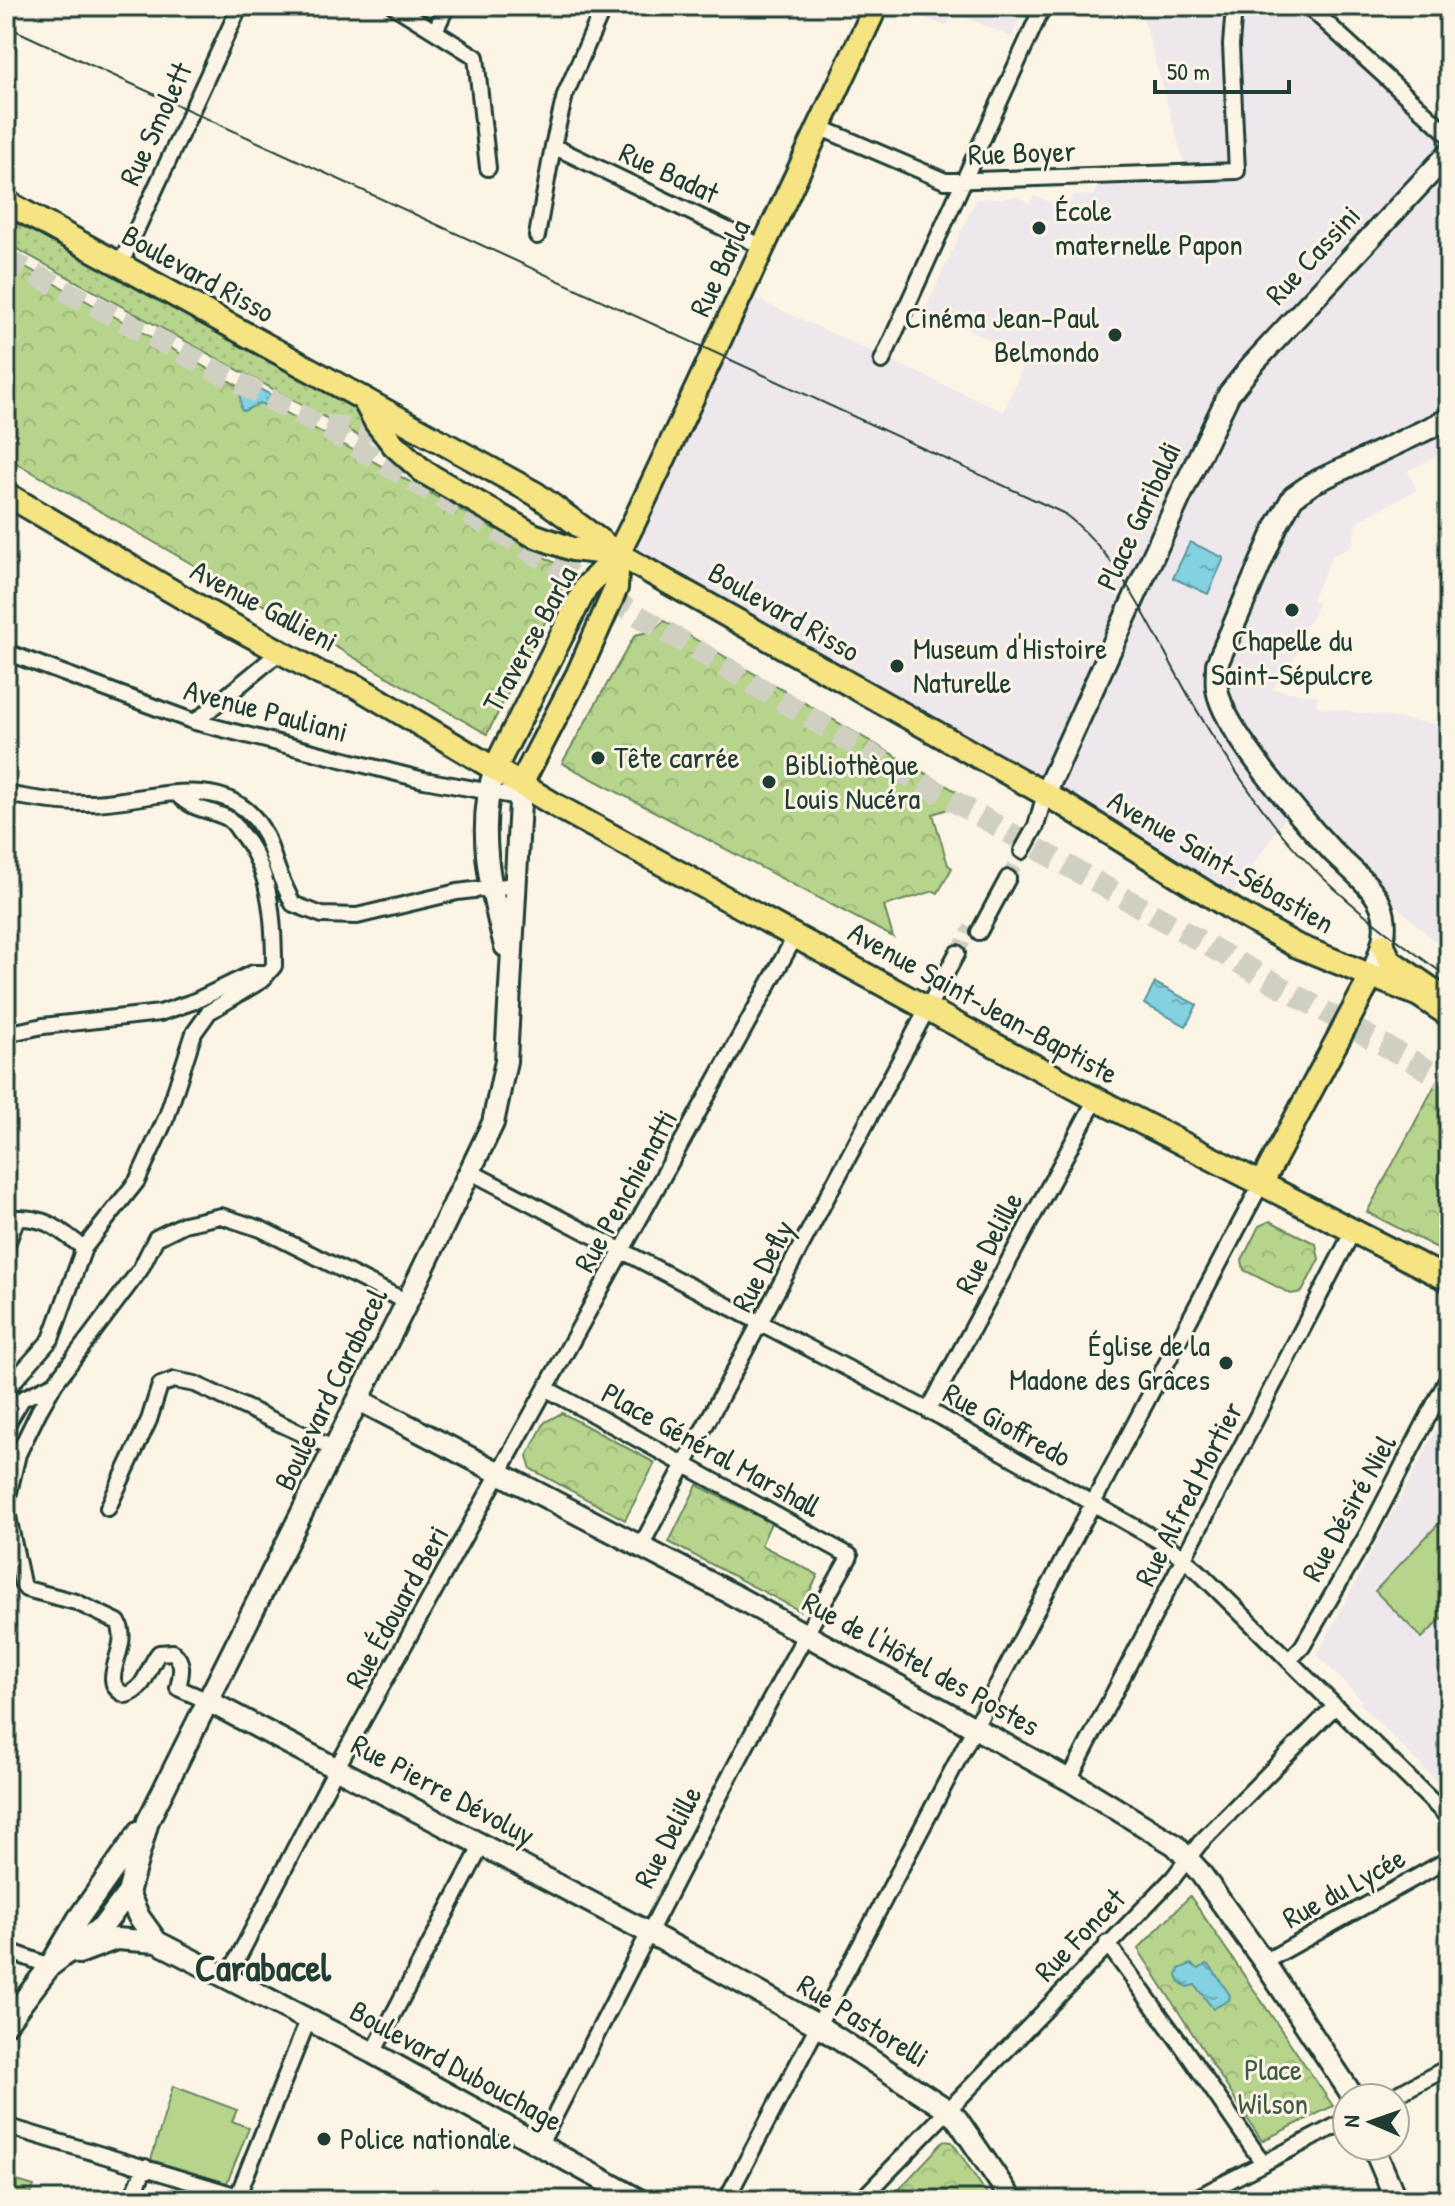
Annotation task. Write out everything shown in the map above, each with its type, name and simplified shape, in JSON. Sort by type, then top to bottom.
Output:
[{"type":"main road","name":"Rue Barla","points":[[618,554],[876,6]]},
{"type":"main road","name":"Rue Cassini","points":[[1226,401],[1252,365],[1449,153]]},
{"type":"main road","name":"Boulevard Risso","points":[[6,202],[536,494],[618,554],[1045,794]]},
{"type":"main road","name":"Boulevard Risso","points":[[363,397],[376,422],[394,445],[424,472],[533,535],[572,549],[618,554]]},
{"type":"main road","name":"Place Garibaldi","points":[[1045,794],[1226,401]]},
{"type":"main road","points":[[1261,1184],[1371,977],[1385,932],[1381,906],[1368,888],[1279,791],[1228,716],[1217,689],[1217,664],[1277,525],[1293,497],[1313,483],[1449,419]]},
{"type":"main road","points":[[422,447],[531,507],[554,510]]},
{"type":"main road","name":"Avenue Gallieni","points":[[6,494],[206,611],[321,674],[356,686],[495,768]]},
{"type":"main road","name":"Traverse Barla","points":[[495,768],[586,587],[618,554]]},
{"type":"main road","name":"Traverse Barla","points":[[520,790],[578,674],[616,588],[618,554]]},
{"type":"main road","points":[[489,792],[495,768]]},
{"type":"main road","name":"Avenue Saint-Jean-Baptiste","points":[[495,768],[520,790],[555,805],[1096,1099],[1449,1280]]},
{"type":"main road","name":"Boulevard Carabacel","points":[[50,1966],[78,1919],[148,1821],[335,1449],[493,1123],[501,1090],[509,1022],[520,790]]},
{"type":"main road","name":"Boulevard Carabacel","points":[[489,792],[486,843],[490,888],[510,965]]},
{"type":"main road","name":"Avenue Saint-Sébastien","points":[[1045,794],[1295,945],[1371,977]]},
{"type":"main road","points":[[1383,945],[1389,960],[1445,999]]},
{"type":"main road","points":[[1371,977],[1419,995],[1449,1015]]},
{"type":"main road","points":[[1371,977],[1449,1029]]},
{"type":"main road","name":"Rue de l'Hôtel des Postes","points":[[359,1400],[641,1546],[975,1727],[1175,1845],[1188,1858],[1264,1962],[1343,2082]]},
{"type":"main road","name":"Rue Pierre Dévoluy","points":[[208,1701],[648,1934]]},
{"type":"main road","name":"Boulevard Carabacel","points":[[50,1966],[104,1925],[128,1893],[148,1821]]},
{"type":"main road","name":"Boulevard Dubouchage","points":[[128,1893],[139,1917],[157,1942]]},
{"type":"main road","name":"Rue Pastorelli","points":[[648,1934],[817,2025],[946,2109],[957,2119],[1012,2200]]},
{"type":"main road","name":"Boulevard Dubouchage","points":[[50,1966],[116,1939],[157,1942],[373,2053],[639,2200]]},
{"type":"main road","points":[[6,2024],[50,1966]]},
{"type":"main road","points":[[1380,2162],[1396,2200]]},
{"type":"street","name":"Rue Smolett","points":[[120,265],[240,6]]},
{"type":"street","points":[[394,6],[476,57],[488,168]]},
{"type":"street","points":[[435,31],[447,6]]},
{"type":"street","points":[[537,236],[565,95],[604,6]]},
{"type":"street","points":[[882,361],[1043,6]]},
{"type":"street","name":"Rue Boyer","points":[[819,127],[945,181],[1237,171],[1231,45],[1234,6]]},
{"type":"street","points":[[1308,6],[1449,135]]},
{"type":"street","name":"Rue Badat","points":[[553,146],[763,247]]},
{"type":"street","points":[[195,722],[281,651]]},
{"type":"street","name":"Avenue Pauliani","points":[[6,652],[195,722],[424,780],[489,792],[520,790]]},
{"type":"street","points":[[6,794],[91,804],[177,794],[217,794],[241,805],[255,819],[267,837],[293,904],[322,915],[357,916],[457,892],[515,885]]},
{"type":"street","points":[[6,1390],[51,1339],[84,1248],[137,1181],[167,1116],[194,1033],[209,1012],[274,966],[274,927],[267,884],[251,844],[229,819],[189,806],[177,794]]},
{"type":"street","points":[[1018,850],[1045,794]]},
{"type":"street","points":[[975,930],[1005,876]]},
{"type":"street","name":"Rue Penchienatti","points":[[501,1472],[796,935]]},
{"type":"street","name":"Rue Defly","points":[[641,1546],[929,1009],[961,955]]},
{"type":"street","points":[[6,1034],[43,1026],[160,1013],[195,1001],[253,973],[268,973]]},
{"type":"street","name":"Rue Delille","points":[[928,1411],[1096,1099]]},
{"type":"street","name":"Rue Gioffredo","points":[[471,1172],[928,1411],[1186,1559],[1449,1818]]},
{"type":"street","points":[[726,2200],[1261,1184]]},
{"type":"street","points":[[208,1701],[178,1688],[182,1666],[173,1652],[159,1653],[155,1657],[148,1676],[135,1692],[126,1695],[119,1692],[113,1681],[124,1634],[118,1622],[76,1602],[26,1589],[22,1583],[6,1506],[18,1454],[55,1383],[140,1270],[156,1238],[184,1224],[221,1216],[261,1229],[407,1302]]},
{"type":"street","points":[[6,1247],[17,1218],[31,1218],[47,1221],[84,1248]]},
{"type":"street","name":"Rue Alfred Mortier","points":[[1069,1780],[1353,1231]]},
{"type":"street","name":"Rue Désiré Niel","points":[[1289,1660],[1302,1647],[1367,1535],[1449,1376]]},
{"type":"street","points":[[108,1508],[149,1420],[160,1385],[168,1380],[195,1384],[335,1449]]},
{"type":"street","points":[[6,1426],[22,1399],[55,1383]]},
{"type":"street","name":"Place Général Marshall","points":[[547,1389],[850,1556]]},
{"type":"street","name":"Rue Édouard Beri","points":[[227,1979],[337,1767],[501,1472]]},
{"type":"street","name":"Rue Delille","points":[[539,2146],[805,1635],[850,1556]]},
{"type":"street","name":"Rue Foncet","points":[[861,2200],[1173,1878],[1200,1843],[1335,1706]]},
{"type":"street","points":[[373,2053],[482,1845]]},
{"type":"street","name":"Rue du Lycée","points":[[1264,1962],[1449,1859]]},
{"type":"street","points":[[1107,1943],[1263,2163]]},
{"type":"street","points":[[6,1954],[9,1951],[50,1966]]},
{"type":"street","points":[[6,2126],[237,2198],[308,2020]]},
{"type":"street","points":[[1411,2087],[1449,2067]]},
{"type":"street","points":[[1192,2200],[1331,2128]]},
{"type":"street","points":[[131,2200],[145,2167]]},
{"type":"shaded area","points":[[901,6],[1025,6],[1011,37],[954,12],[946,27]]},
{"type":"shaded area","points":[[1140,6],[1308,6],[1449,134],[1449,449],[1408,471],[1416,490],[1357,522],[1352,546],[1332,556],[1312,600],[1319,603],[1312,618],[1297,636],[1300,645],[1295,657],[1272,689],[1317,696],[1316,706],[1449,726],[1449,954],[1361,874],[1297,802],[1231,896],[624,547],[750,296],[1004,412],[1027,356],[925,310],[976,199],[1018,197],[1030,203],[1034,196],[1067,208],[1073,195],[1093,196],[1098,184],[1189,181]]},
{"type":"shaded area","points":[[1449,1406],[1449,1789],[1440,1779],[1437,1782],[1359,1703],[1362,1700],[1317,1655]]},
{"type":"green space","points":[[6,218],[86,257],[352,399],[381,439],[357,435],[6,243]]},
{"type":"green space","points":[[6,256],[571,572],[487,734],[6,457]]},
{"type":"green space","name":"Bibliothèque Louis Nucéra","points":[[664,621],[964,796],[966,803],[933,814],[948,865],[952,868],[938,893],[934,891],[884,906],[893,937],[562,763],[635,635],[653,631]]},
{"type":"green space","points":[[1449,1059],[1449,1254],[1367,1212]]},
{"type":"green space","points":[[1270,1221],[1316,1244],[1319,1259],[1302,1292],[1291,1294],[1244,1270],[1242,1260],[1259,1226]]},
{"type":"green space","points":[[562,1413],[655,1463],[625,1520],[531,1469],[527,1456],[545,1422]]},
{"type":"green space","points":[[697,1485],[771,1523],[761,1545],[818,1575],[800,1611],[669,1542]]},
{"type":"green space","points":[[1444,1518],[1449,1523],[1449,1611],[1422,1638],[1375,1591]]},
{"type":"green space","name":"Place Wilson","points":[[1190,1896],[1331,2107],[1262,2141],[1138,1949]]},
{"type":"green space","points":[[173,2086],[237,2110],[232,2121],[249,2128],[227,2183],[151,2160]]},
{"type":"green space","points":[[944,2141],[952,2142],[991,2200],[889,2200]]},
{"type":"green space","points":[[6,2178],[34,2186],[29,2200],[6,2200]]},
{"type":"water","points":[[252,385],[275,397],[274,411],[260,403],[244,411],[241,409],[240,396]]},
{"type":"water","points":[[1190,542],[1224,558],[1208,594],[1173,578]]},
{"type":"water","points":[[1155,983],[1197,1005],[1186,1026],[1144,1004]]},
{"type":"water","points":[[1191,1964],[1199,1969],[1206,1964],[1210,1966],[1230,1995],[1229,2000],[1213,2009],[1195,1985],[1188,1987],[1180,1983],[1177,1976],[1179,1969]]},
{"type":"tunnel","points":[[6,259],[321,426],[874,756],[1449,1082]]},
{"type":"tunnel","points":[[326,426],[379,431],[422,447]]},
{"type":"tunnel","points":[[1008,878],[1022,851]]},
{"type":"tunnel","points":[[957,953],[971,928]]},
{"type":"tram line","points":[[6,26],[1063,513],[1102,550],[1118,572],[1214,738],[1284,836],[1350,902],[1449,978]]},
{"type":"place","name":"École maternelle Papon","points":[[1039,228]]},
{"type":"place","name":"Cinéma Jean-Paul Belmondo","points":[[1115,335]]},
{"type":"place","name":"Chapelle du Saint-Sépulcre","points":[[1292,610]]},
{"type":"place","name":"Museum d'Histoire Naturelle","points":[[897,666]]},
{"type":"place","name":"Tête carrée","points":[[598,758]]},
{"type":"place","name":"Bibliothèque Louis Nucéra","points":[[769,782]]},
{"type":"place","name":"Église de la Madone des Grâces","points":[[1226,1363]]},
{"type":"place","name":"Police nationale","points":[[324,2139]]},
{"type":"district","name":"Carabacel","points":[[263,1968]]}]
